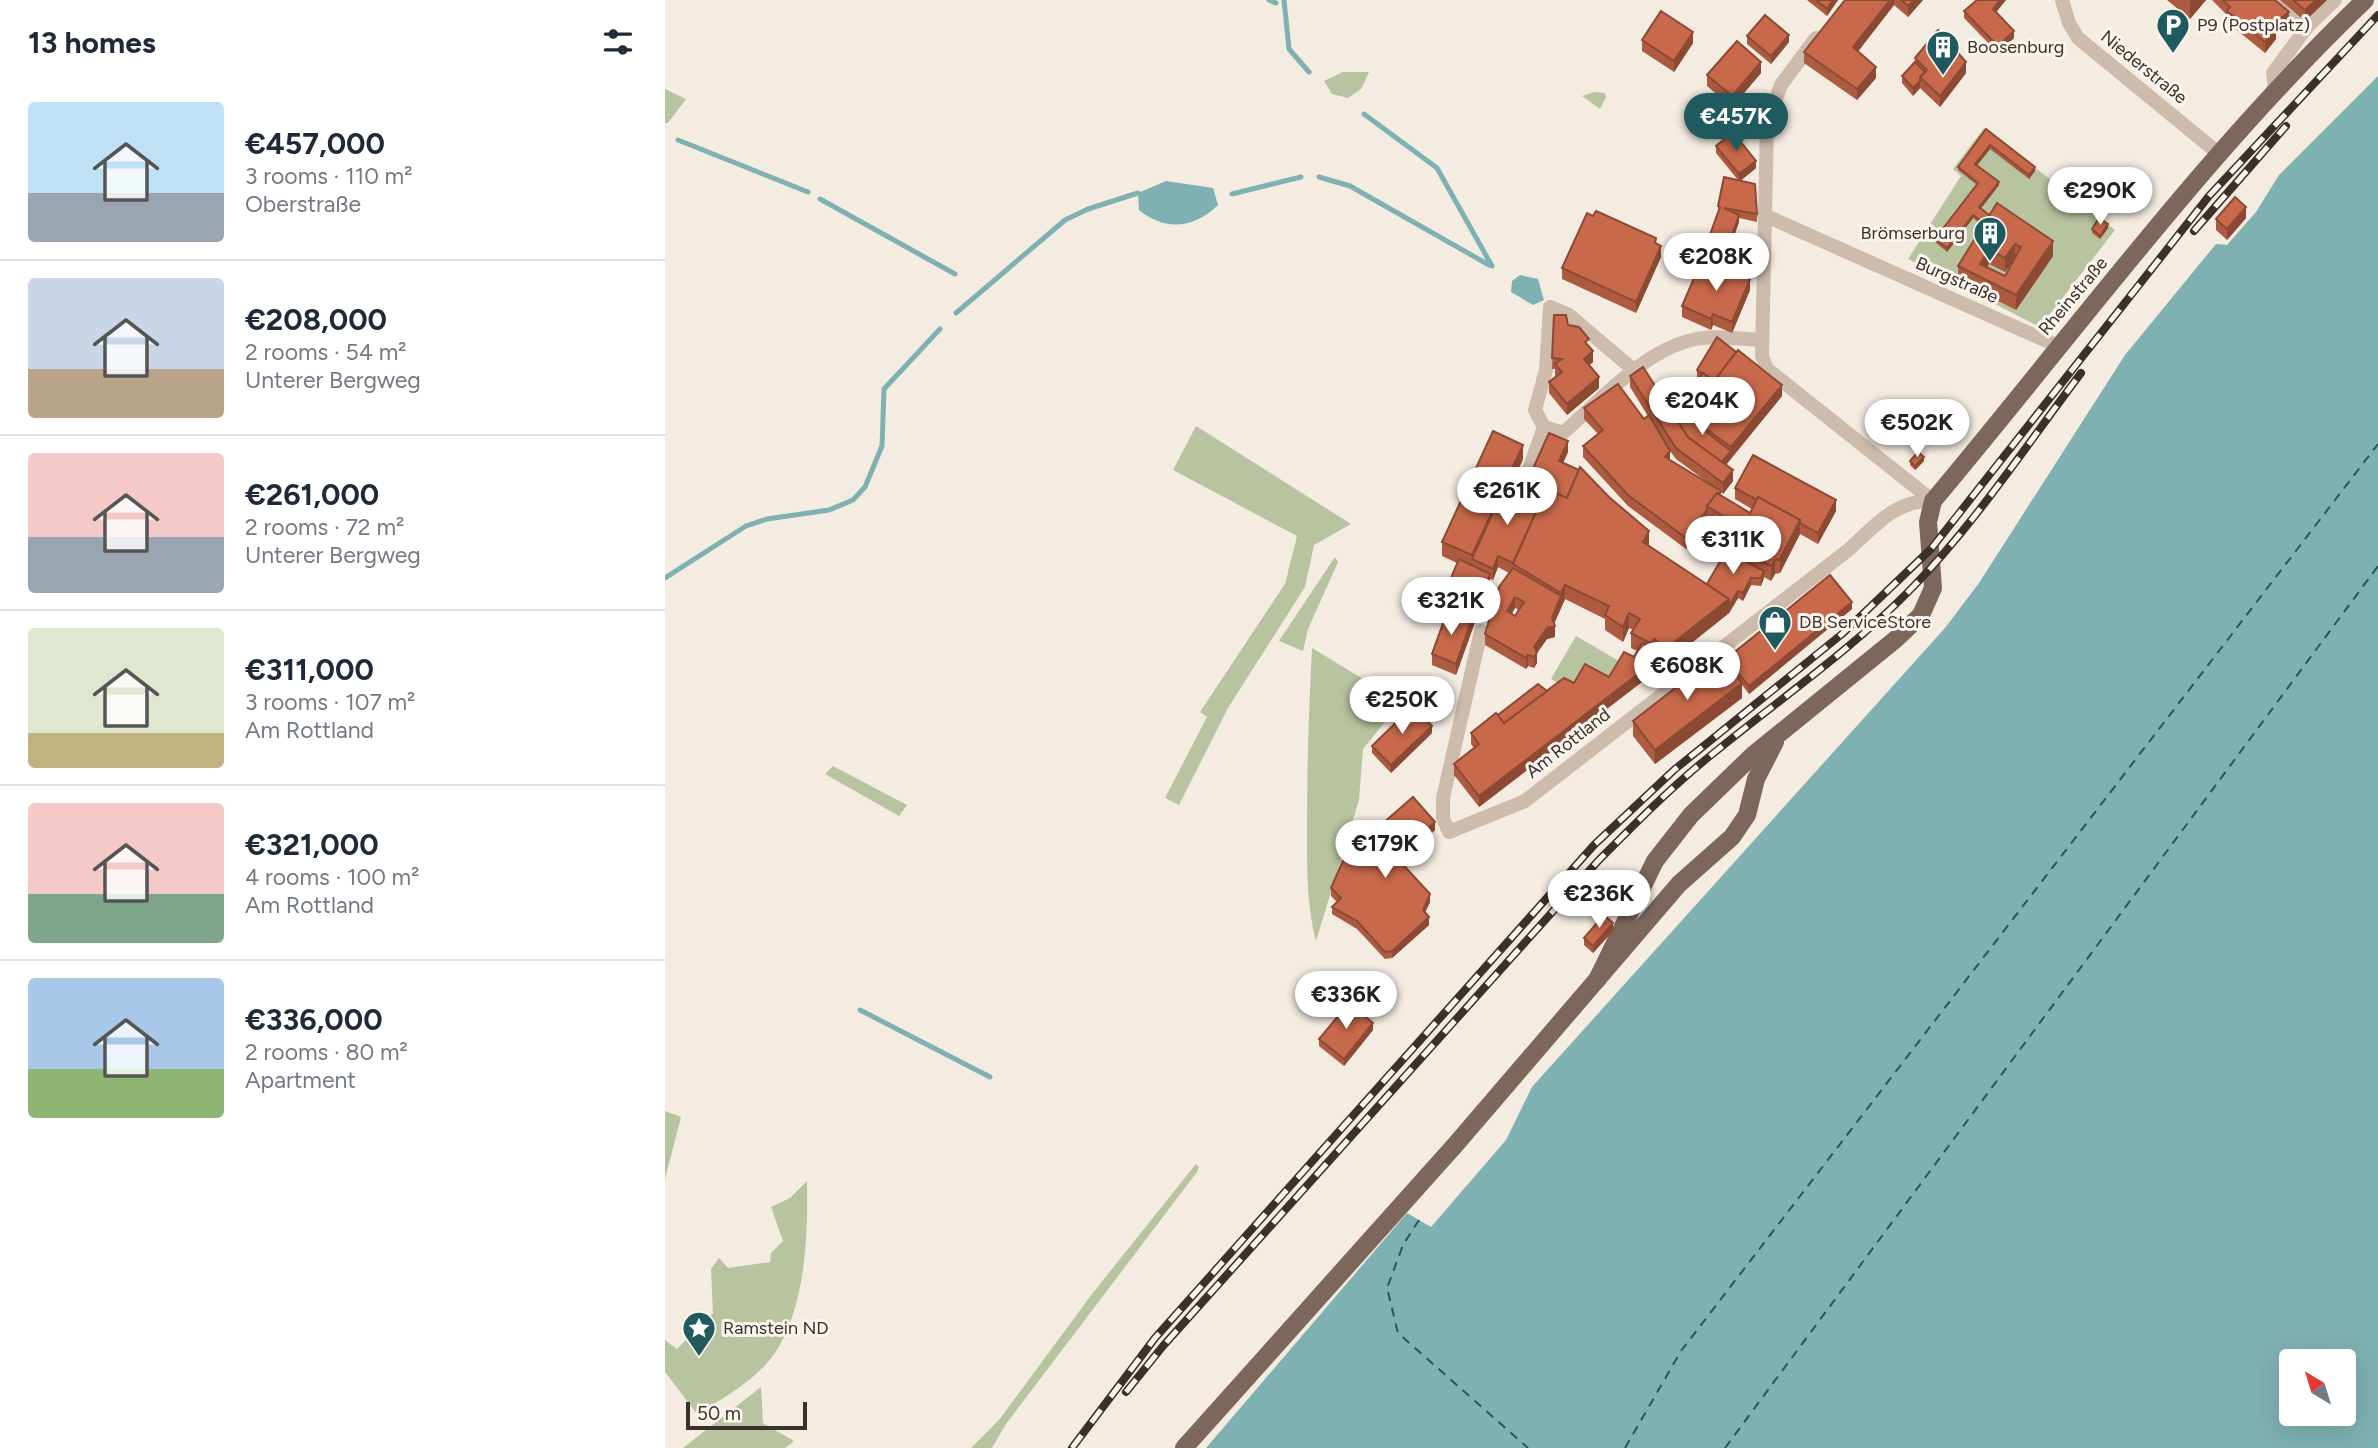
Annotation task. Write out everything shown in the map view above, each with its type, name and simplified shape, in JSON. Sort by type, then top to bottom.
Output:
[{"type":"main road","name":"Rheinstraße","points":[[1933,501],[2218,153],[2365,0]]},
{"type":"main road","points":[[1597,980],[1647,875],[1667,844],[1691,815],[1753,755],[1903,632],[1927,606],[1934,578],[1928,522],[1933,501]]},
{"type":"main road","points":[[1184,1448],[1679,884],[1741,825],[1762,764],[1779,736]]},
{"type":"street","name":"Niederstraße","points":[[2062,0],[2069,23],[2078,38],[2218,153]]},
{"type":"street","points":[[2275,0],[2307,27]]},
{"type":"street","name":"Rheinstraße","points":[[2276,90],[2273,73],[2307,27],[2335,0]]},
{"type":"street","points":[[1824,27],[1781,85],[1767,123],[1762,356],[1767,369],[1933,501]]},
{"type":"street","name":"Burgstraße","points":[[1764,215],[2058,346]]},
{"type":"street","points":[[1635,371],[1569,315],[1550,307],[1546,370],[1535,410],[1544,427],[1563,433],[1635,371],[1664,351],[1710,337],[1761,340]]},
{"type":"street","points":[[1518,500],[1544,427]]},
{"type":"street","name":"Am Rottland","points":[[1482,631],[1443,799],[1443,818],[1450,832],[1525,801],[1847,551],[1894,509],[1916,501],[1933,501]]},
{"type":"green space","points":[[1343,72],[1369,72],[1361,89],[1348,98],[1332,94],[1324,81]]},
{"type":"green space","points":[[665,89],[686,99],[668,123],[665,123]]},
{"type":"green space","points":[[1594,92],[1605,93],[1606,97],[1600,109],[1582,96]]},
{"type":"green space","points":[[1984,128],[2115,230],[2040,327],[1908,259],[1961,176],[1953,169]]},
{"type":"green space","points":[[1196,426],[1351,524],[1314,545],[1305,587],[1228,708],[1179,805],[1165,798],[1207,717],[1200,712],[1285,584],[1297,536],[1173,470]]},
{"type":"green space","points":[[1335,557],[1338,562],[1308,629],[1303,651],[1279,641]]},
{"type":"green space","points":[[1576,636],[1619,661],[1607,682],[1570,690],[1551,679]]},
{"type":"green space","points":[[1312,648],[1401,702],[1363,749],[1359,800],[1316,941],[1309,898],[1307,853]]},
{"type":"green space","points":[[833,766],[907,805],[899,816],[825,774]]},
{"type":"green space","points":[[665,1111],[681,1117],[665,1179]]},
{"type":"green space","points":[[1196,1164],[1199,1167],[1197,1172],[1006,1424],[992,1448],[971,1448],[999,1420],[1092,1294]]},
{"type":"green space","points":[[807,1181],[806,1246],[799,1290],[787,1331],[777,1350],[761,1370],[697,1414],[665,1372],[665,1340],[677,1349],[713,1313],[711,1269],[719,1258],[728,1268],[770,1262],[771,1253],[783,1241],[771,1207],[790,1198]]},
{"type":"green space","points":[[761,1387],[763,1423],[794,1441],[785,1448],[683,1448]]},
{"type":"water","points":[[2378,76],[2378,1448],[1206,1448],[1407,1213],[1431,1227],[1506,1140],[1532,1087],[1945,628],[1979,583],[2125,355],[2216,244],[2227,245],[2256,212],[2279,175]]},
{"type":"water","points":[[1166,181],[1213,188],[1218,205],[1189,223],[1169,224],[1149,217],[1139,210],[1138,193]]},
{"type":"water","points":[[1520,275],[1538,279],[1544,300],[1533,305],[1511,292],[1512,281]]},
{"type":"building","points":[[1816,0],[1833,0],[1827,9]]},
{"type":"building","points":[[1845,0],[1890,0],[1853,47],[1876,67],[1857,89],[1804,52]]},
{"type":"building","points":[[1901,0],[1914,0],[1908,6]]},
{"type":"building","points":[[1977,0],[2000,0],[1993,9],[2014,31],[1998,46],[1964,11]]},
{"type":"building","points":[[2223,0],[2275,0],[2289,12],[2272,25],[2276,28],[2265,42],[2227,11],[2230,7]]},
{"type":"building","points":[[2293,0],[2316,0],[2305,10]]},
{"type":"building","points":[[1661,11],[1693,32],[1674,61],[1642,40]]},
{"type":"building","points":[[1765,15],[1789,35],[1771,56],[1747,36]]},
{"type":"building","name":"Boosenburg","points":[[1938,30],[1966,62],[1940,96],[1920,77],[1927,70],[1915,58]]},
{"type":"building","points":[[1737,41],[1761,62],[1732,96],[1707,75]]},
{"type":"building","points":[[1915,62],[1925,72],[1913,88],[1902,76]]},
{"type":"building","points":[[1986,129],[2035,167],[2029,175],[1990,145],[1975,164],[1999,182],[1979,207],[1989,215],[1984,223],[1973,215],[1947,248],[1935,239],[1978,183],[1958,167]]},
{"type":"building","points":[[1733,132],[1756,161],[1739,174],[1716,146]]},
{"type":"building","points":[[1724,177],[1755,184],[1757,214],[1724,208],[1739,215],[1723,261],[1703,254],[1720,207],[1718,206]]},
{"type":"building","points":[[2235,197],[2246,207],[2227,229],[2216,219]]},
{"type":"building","points":[[1997,203],[2053,241],[2016,295],[1958,266]],"holes":[[[2015,244],[2021,247],[2005,276],[1980,264],[1989,249],[2005,258]]]},
{"type":"building","points":[[1596,211],[1656,238],[1655,243],[1661,246],[1636,302],[1562,268],[1587,213],[1593,216]]},
{"type":"building","points":[[2099,218],[2108,224],[2100,236],[2092,229]]},
{"type":"building","points":[[1701,262],[1750,279],[1732,322],[1713,314],[1711,319],[1682,306]]},
{"type":"building","points":[[1554,315],[1566,315],[1568,325],[1579,327],[1589,339],[1585,342],[1593,351],[1584,359],[1599,377],[1567,404],[1549,382],[1562,372],[1555,364],[1562,359],[1552,358]]},
{"type":"building","points":[[1717,337],[1736,352],[1714,381],[1697,370]]},
{"type":"building","points":[[1738,350],[1782,385],[1731,447],[1679,409],[1703,373],[1714,381]]},
{"type":"building","points":[[1643,367],[1688,437],[1733,470],[1723,483],[1676,448],[1630,376]]},
{"type":"building","points":[[1618,384],[1644,419],[1649,415],[1670,451],[1665,457],[1721,491],[1707,506],[1707,510],[1686,538],[1628,495],[1583,446],[1603,430],[1584,408]]},
{"type":"building","points":[[1675,408],[1731,451],[1722,462],[1688,437],[1672,412]]},
{"type":"building","points":[[1493,431],[1523,445],[1472,555],[1442,542]]},
{"type":"building","points":[[1549,433],[1568,441],[1559,461],[1579,470],[1567,498],[1526,484]]},
{"type":"building","points":[[1918,452],[1924,457],[1915,466],[1910,461]]},
{"type":"building","points":[[1753,455],[1836,500],[1818,533],[1758,497],[1757,500],[1735,488]]},
{"type":"building","points":[[1580,467],[1609,497],[1649,531],[1643,542],[1729,599],[1664,650],[1655,639],[1650,643],[1631,633],[1640,619],[1629,613],[1623,627],[1605,615],[1609,606],[1565,585],[1561,593],[1513,564],[1546,489],[1567,498]]},
{"type":"building","points":[[1506,484],[1542,498],[1513,563],[1498,556],[1493,569],[1472,559]]},
{"type":"building","points":[[1717,493],[1750,513],[1758,497],[1800,520],[1780,559],[1775,560],[1771,566],[1726,543],[1730,537],[1739,541],[1743,529],[1707,506]]},
{"type":"building","points":[[1726,551],[1764,571],[1761,578],[1751,578],[1743,593],[1738,591],[1729,606],[1729,599],[1707,584]]},
{"type":"building","points":[[1459,559],[1490,574],[1470,627],[1470,624],[1449,607],[1448,610],[1440,604]]},
{"type":"building","points":[[1513,568],[1561,596],[1552,618],[1555,626],[1547,628],[1534,647],[1537,652],[1534,657],[1528,655],[1526,658],[1485,634],[1499,587]],"holes":[[[1515,597],[1524,602],[1515,616],[1507,611]]]},
{"type":"building","points":[[1830,575],[1852,602],[1749,686],[1726,659]]},
{"type":"building","points":[[1449,607],[1470,624],[1456,664],[1432,654]]},
{"type":"building","points":[[1655,642],[1664,654],[1479,796],[1454,764],[1479,744],[1471,733],[1496,713],[1504,723],[1564,678],[1574,683],[1585,664],[1609,677],[1624,652],[1634,657],[1642,643],[1650,647]]},
{"type":"building","points":[[1719,654],[1742,683],[1655,750],[1633,721]]},
{"type":"building","points":[[1538,684],[1547,691],[1504,723],[1498,715]]},
{"type":"building","points":[[1413,706],[1432,726],[1391,765],[1372,746]]},
{"type":"building","points":[[1413,797],[1435,822],[1396,857],[1430,894],[1423,910],[1429,917],[1392,951],[1385,952],[1357,921],[1332,907],[1341,898],[1331,888],[1352,840],[1357,846]]},
{"type":"building","points":[[1604,915],[1613,923],[1593,946],[1584,938]]},
{"type":"building","points":[[1349,1003],[1373,1023],[1344,1059],[1319,1039]]},
{"type":"waterway","points":[[1269,0],[1276,3]]},
{"type":"waterway","points":[[1284,0],[1289,49],[1309,72]]},
{"type":"waterway","points":[[1364,114],[1437,168],[1492,266]]},
{"type":"waterway","points":[[678,140],[808,192]]},
{"type":"waterway","points":[[1232,194],[1301,177]]},
{"type":"waterway","points":[[1319,177],[1350,186],[1489,265]]},
{"type":"waterway","points":[[956,313],[1065,220],[1088,209],[1138,193]]},
{"type":"waterway","points":[[820,199],[955,274]]},
{"type":"waterway","points":[[665,578],[746,526],[767,519],[829,510],[853,500],[865,487],[882,446],[884,389],[940,329]]},
{"type":"waterway","points":[[860,1010],[990,1077]]},
{"type":"ferry route","points":[[1625,1448],[1681,1351],[2378,444]]},
{"type":"ferry route","points":[[1725,1448],[2378,566]]},
{"type":"ferry route","points":[[1419,1220],[1403,1245],[1387,1288],[1398,1333],[1528,1448]]},
{"type":"railway","points":[[1072,1448],[1155,1338],[1594,845],[1674,770],[1842,634],[1931,549],[2209,196],[2378,15]]},
{"type":"railway","points":[[2194,231],[2286,126]]},
{"type":"railway","points":[[1126,1392],[1163,1346],[1598,861],[1681,781],[1812,676],[1887,613],[1910,590],[1978,512],[2081,373]]},
{"type":"place","name":"P9 (Postplatz)","points":[[2173,55]]},
{"type":"place","name":"Boosenburg","points":[[1943,77]]},
{"type":"place","name":"Brömserburg","points":[[1990,263]]},
{"type":"place","name":"DB ServiceStore","points":[[1775,652]]},
{"type":"place","name":"Ramstein ND","points":[[699,1358]]}]
